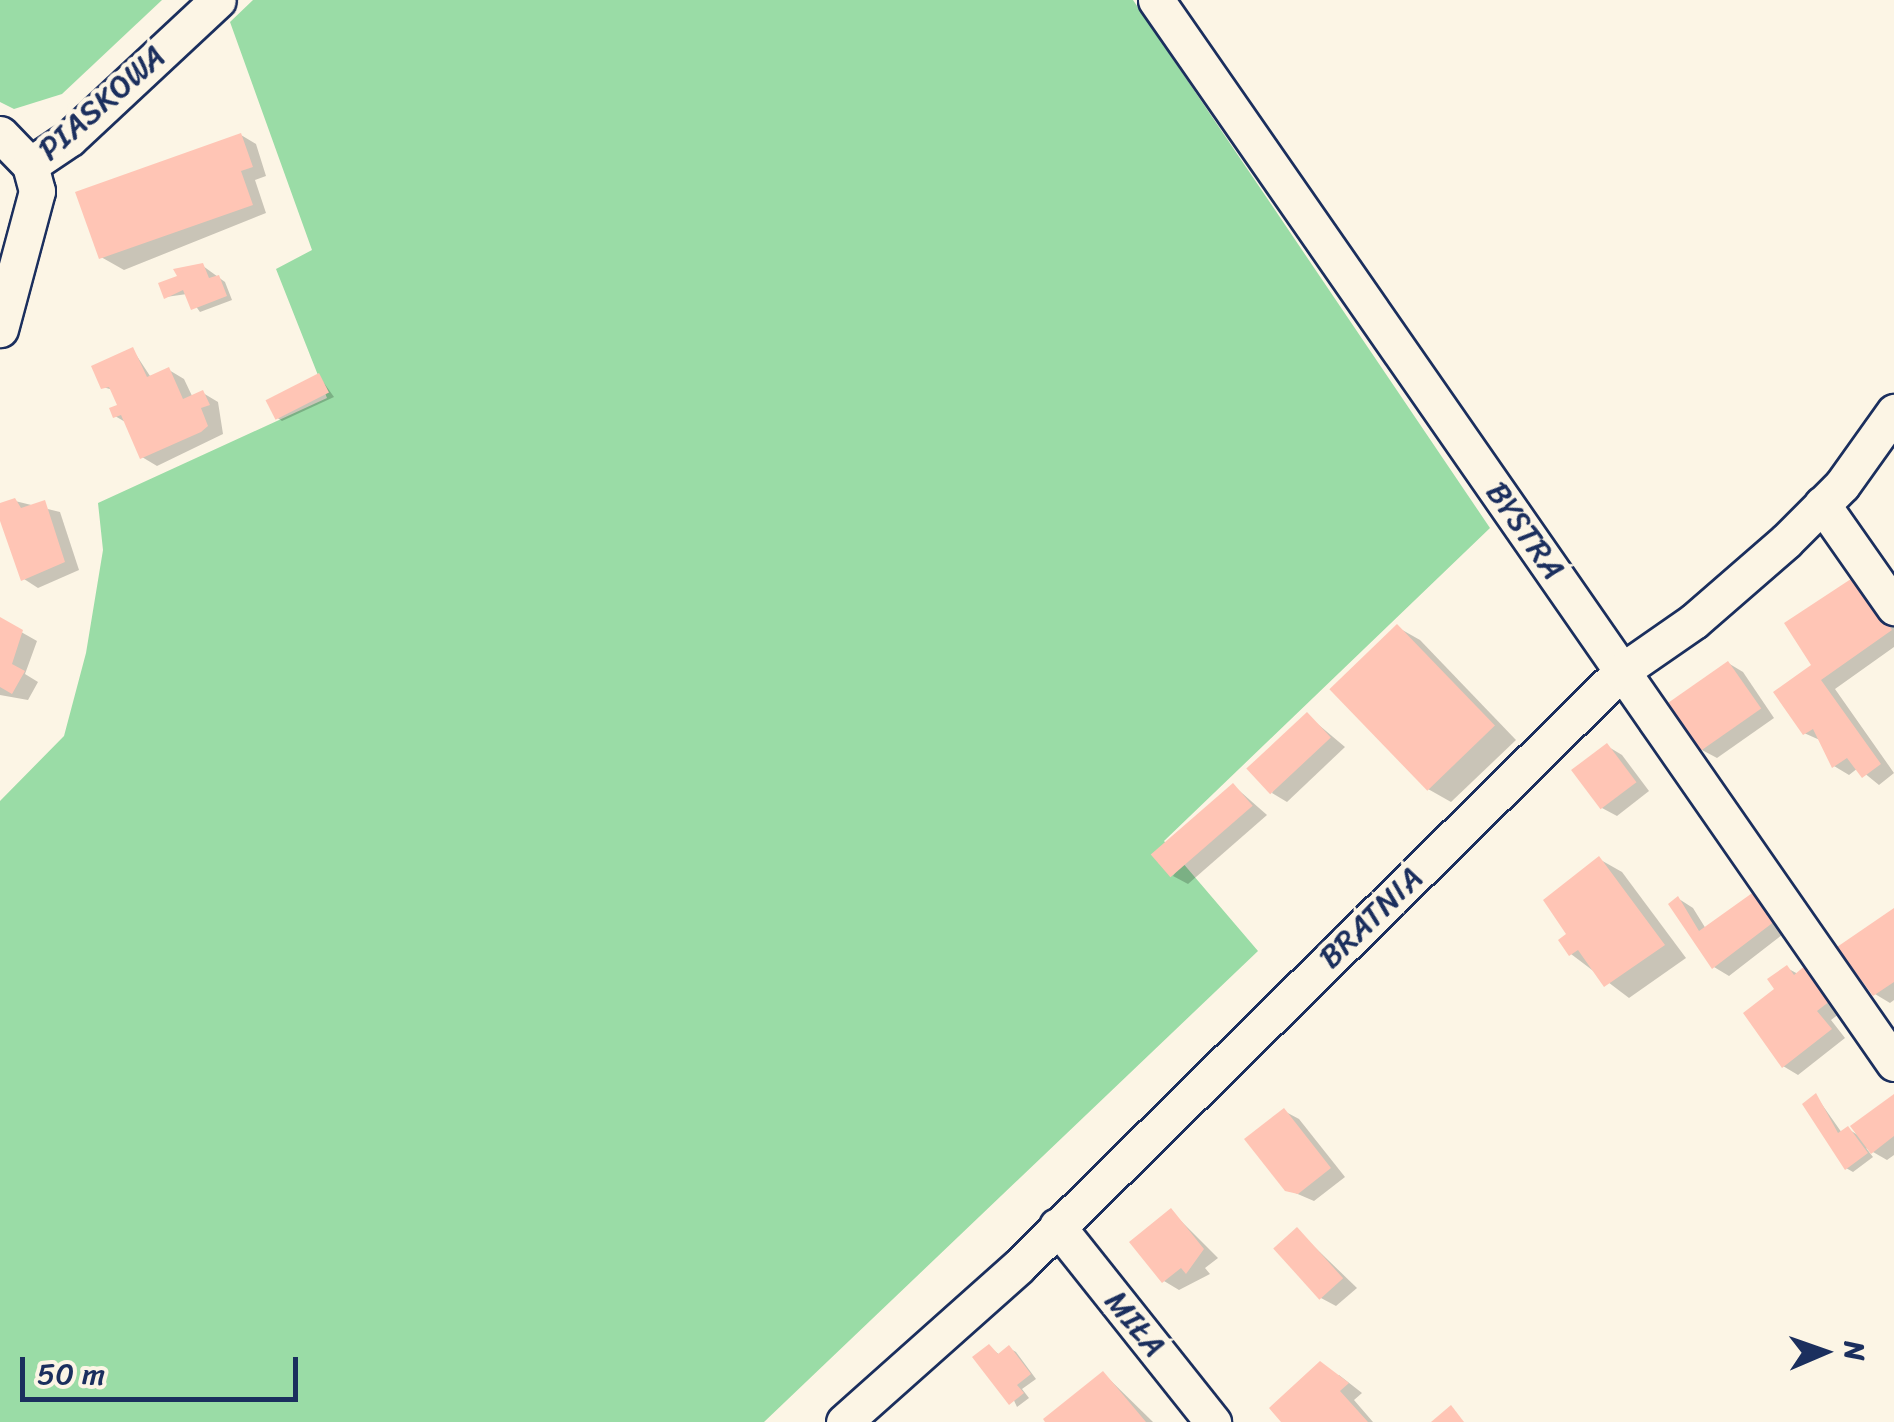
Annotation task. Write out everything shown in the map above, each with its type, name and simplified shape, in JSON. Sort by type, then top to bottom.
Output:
[{"type":"street","name":"PIASKOWA","points":[[30,164],[70,138],[218,0]]},
{"type":"street","name":"BYSTRA","points":[[1156,0],[1894,1062]]},
{"type":"street","name":"PIASKOWA","points":[[0,134],[30,164],[37,190],[0,329]]},
{"type":"street","name":"BRATNIA","points":[[844,1422],[888,1389],[1057,1226],[1622,671],[1694,621],[1822,504],[1894,412]]},
{"type":"street","points":[[1822,504],[1894,607]]},
{"type":"street","name":"MIŁA","points":[[1057,1226],[1213,1422]]},
{"type":"green space","points":[[0,0],[162,0],[62,94],[14,109],[0,102]]},
{"type":"green space","points":[[253,0],[1133,0],[1490,528],[1164,841],[1258,951],[764,1422],[0,1422],[0,801],[64,736],[86,653],[103,550],[98,503],[327,398],[276,269],[312,250],[230,22]]},
{"type":"building","points":[[241,133],[253,167],[241,171],[253,205],[99,259],[75,192]]},
{"type":"building","points":[[203,263],[209,278],[219,275],[227,296],[191,310],[183,290],[164,299],[158,283],[177,276],[173,269]]},
{"type":"building","points":[[133,347],[147,377],[169,367],[183,399],[203,390],[210,405],[201,408],[208,426],[201,432],[140,459],[121,415],[113,418],[109,408],[117,405],[109,387],[101,389],[91,366]]},
{"type":"building","points":[[319,373],[329,393],[276,420],[266,400]]},
{"type":"building","points":[[15,498],[21,508],[45,500],[65,562],[21,581],[0,521],[0,503]]},
{"type":"building","points":[[1857,575],[1892,630],[1821,680],[1881,764],[1862,778],[1847,758],[1832,768],[1813,729],[1803,735],[1773,692],[1811,665],[1784,623]]},
{"type":"building","points":[[0,617],[23,630],[12,664],[25,671],[12,694],[0,687]]},
{"type":"building","points":[[1397,624],[1495,725],[1427,791],[1329,689]]},
{"type":"building","points":[[1728,661],[1761,709],[1699,752],[1666,705]]},
{"type":"building","points":[[1307,712],[1331,738],[1270,794],[1246,769]]},
{"type":"building","points":[[1607,743],[1636,782],[1601,809],[1571,770]]},
{"type":"building","points":[[1233,783],[1253,806],[1170,877],[1151,855]]},
{"type":"building","points":[[1599,856],[1665,945],[1604,987],[1578,950],[1569,956],[1558,940],[1566,934],[1543,900]]},
{"type":"building","points":[[1762,886],[1783,915],[1712,969],[1668,904],[1678,896],[1699,931]]},
{"type":"building","points":[[1894,908],[1894,982],[1873,996],[1837,947]]},
{"type":"building","points":[[1813,959],[1829,984],[1822,990],[1830,1001],[1817,1011],[1832,1029],[1782,1068],[1743,1013],[1774,989],[1767,979],[1787,965],[1794,975]]},
{"type":"building","points":[[1816,1093],[1838,1133],[1848,1126],[1868,1153],[1845,1170],[1802,1104]]},
{"type":"building","points":[[1894,1094],[1894,1136],[1871,1154],[1850,1126]]},
{"type":"building","points":[[1284,1108],[1331,1168],[1298,1194],[1285,1191],[1244,1139]]},
{"type":"building","points":[[1171,1208],[1204,1249],[1186,1274],[1181,1268],[1162,1283],[1129,1242]]},
{"type":"building","points":[[1297,1227],[1343,1278],[1319,1300],[1273,1248]]},
{"type":"building","points":[[989,1344],[998,1354],[1009,1345],[1031,1374],[1017,1385],[1024,1393],[1009,1405],[972,1357]]},
{"type":"building","points":[[1320,1361],[1349,1383],[1340,1391],[1368,1422],[1281,1422],[1269,1408]]},
{"type":"building","points":[[1103,1371],[1146,1422],[1045,1422],[1043,1419]]},
{"type":"building","points":[[1451,1405],[1464,1422],[1431,1422]]}]
